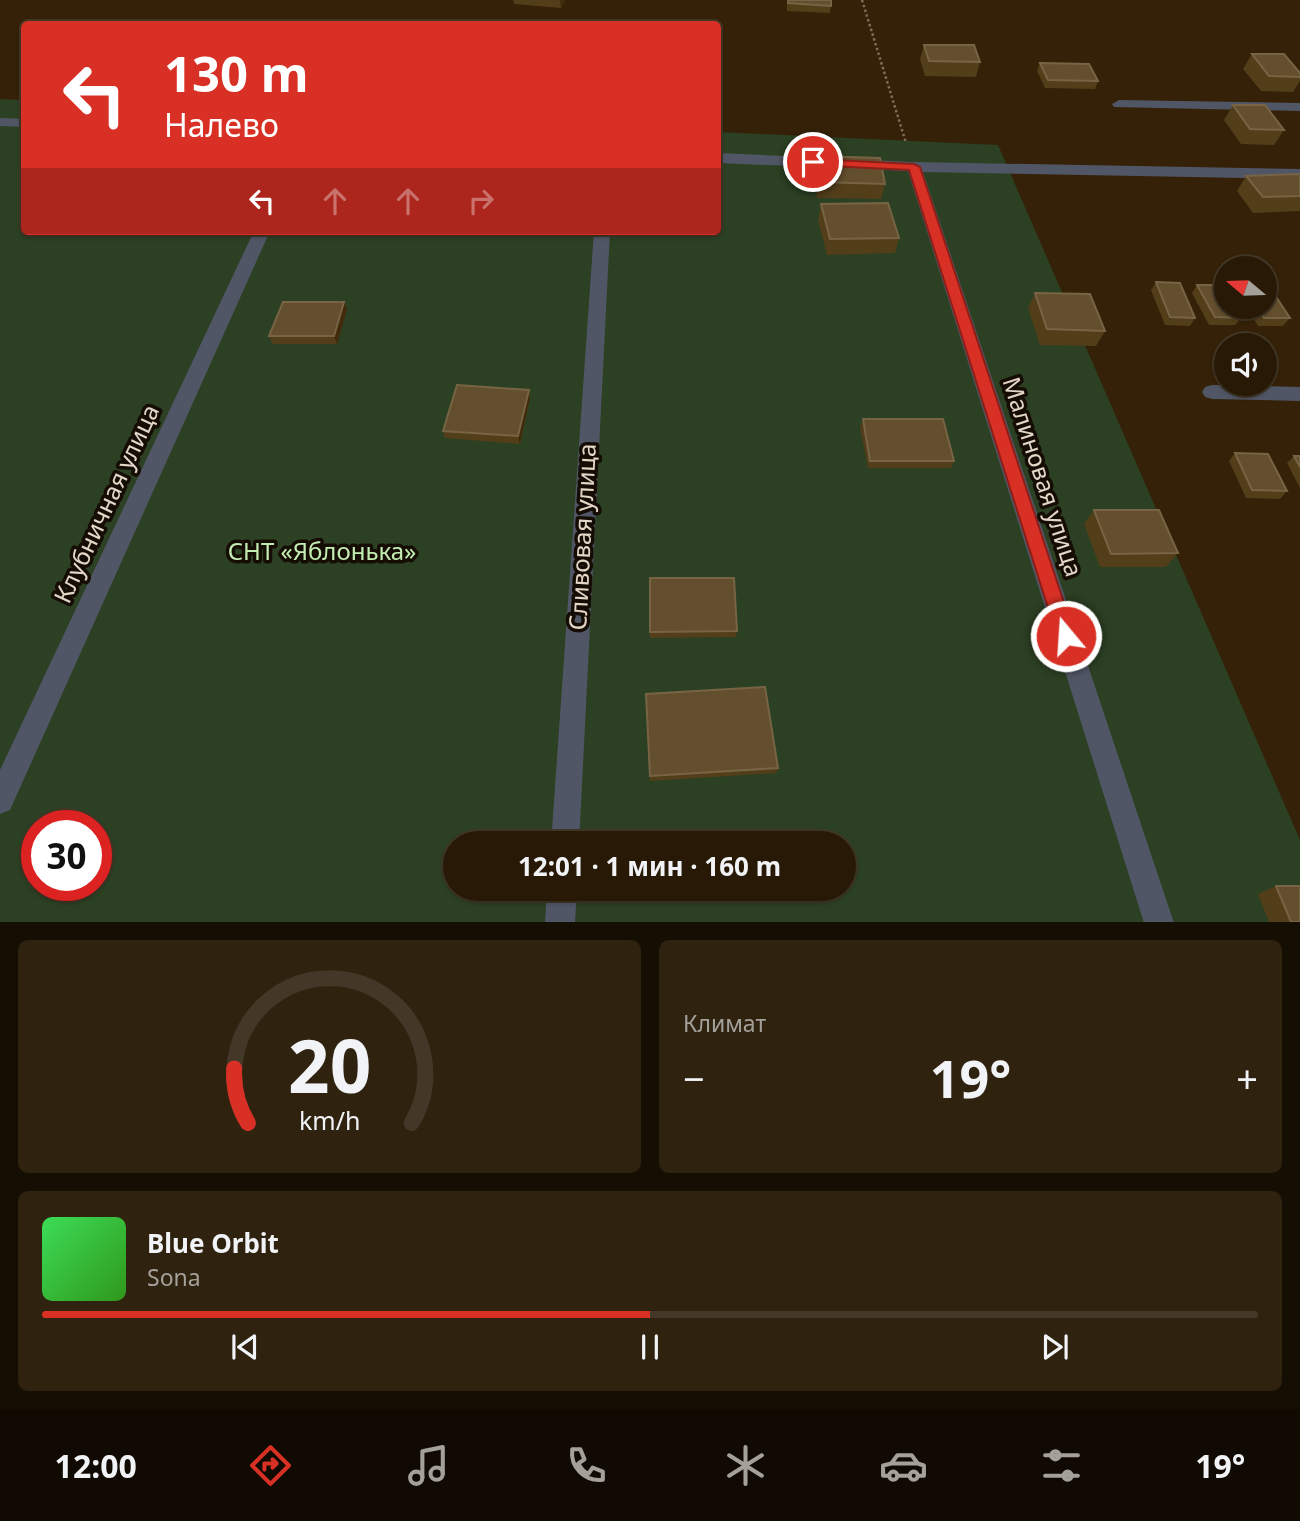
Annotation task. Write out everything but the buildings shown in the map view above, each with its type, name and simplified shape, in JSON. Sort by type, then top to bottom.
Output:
[{"type":"street","points":[[1119,104],[1300,107]]},
{"type":"street","points":[[0,136],[12,122]]},
{"type":"street","points":[[721,158],[914,167],[1300,174]]},
{"type":"street","name":"Малиновая улица","points":[[914,167],[1159,922]]},
{"type":"street","name":"Клубничная улица","points":[[0,800],[259,235]]},
{"type":"street","name":"Сливовая улица","points":[[566,831],[602,235]]},
{"type":"street","points":[[1212,392],[1300,394]]},
{"type":"street","points":[[560,922],[561,901]]},
{"type":"path","points":[[862,0],[914,167]]},
{"type":"green space","name":"СНТ «Яблонька»","points":[[0,99],[21,100],[21,235],[721,235],[721,132],[998,145],[1300,840],[1300,922],[0,922]]},
{"type":"route","points":[[813,162],[914,167],[1066,636]]}]
